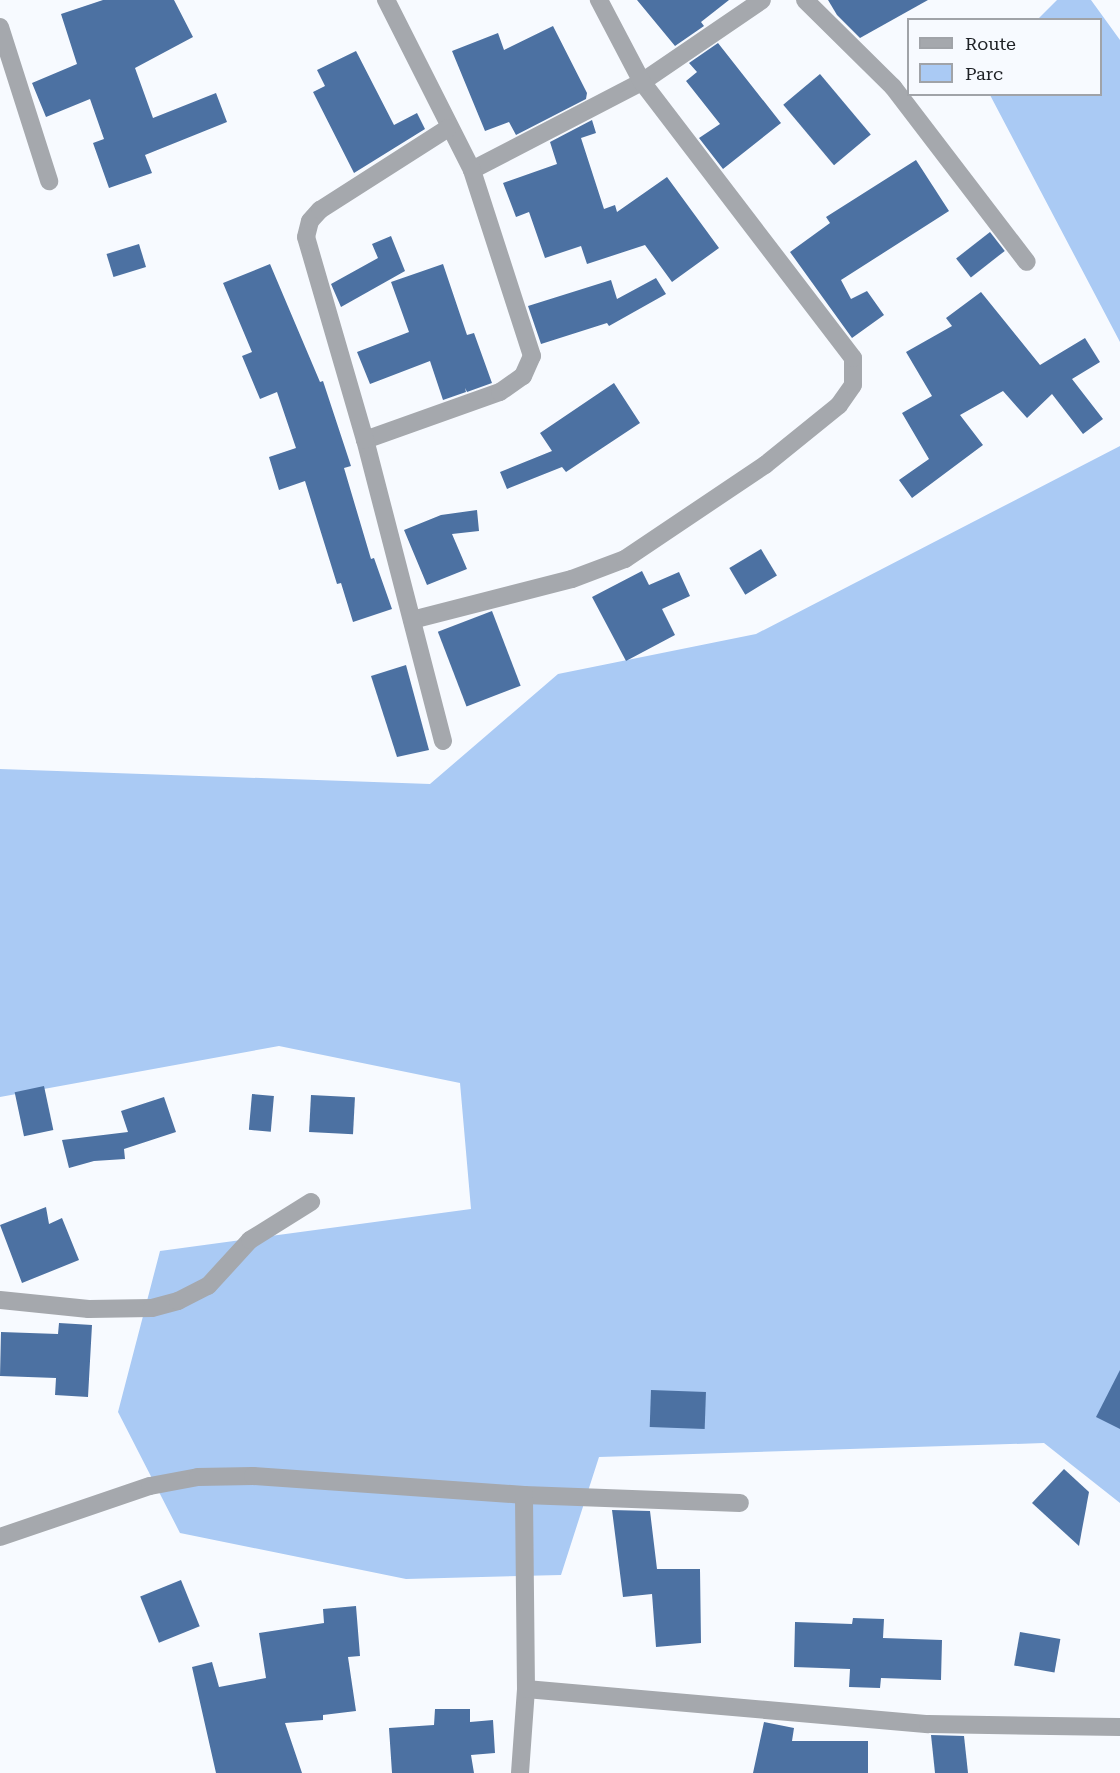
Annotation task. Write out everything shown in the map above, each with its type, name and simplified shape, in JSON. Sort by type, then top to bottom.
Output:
[{"type":"street","points":[[365,440],[500,392],[523,376],[532,356],[472,170],[448,128],[386,0]]},
{"type":"street","points":[[412,620],[572,579],[625,559],[765,465],[839,405],[854,386],[853,358],[642,82],[599,0]]},
{"type":"street","points":[[472,170],[642,82],[762,0]]},
{"type":"street","points":[[805,0],[893,87],[1027,262]]},
{"type":"street","points":[[0,27],[50,181]]},
{"type":"street","points":[[443,741],[365,440],[306,237],[310,221],[320,210],[448,128]]},
{"type":"street","points":[[0,1300],[89,1309],[152,1308],[177,1301],[208,1286],[250,1240],[311,1202]]},
{"type":"street","points":[[0,1537],[150,1486],[198,1477],[254,1476],[524,1495],[740,1503]]},
{"type":"street","points":[[520,1773],[526,1689],[524,1495]]},
{"type":"street","points":[[526,1689],[928,1724],[1120,1727]]},
{"type":"green space","points":[[1057,0],[1091,0],[1120,40],[1120,342],[991,96],[1102,96],[1102,18],[1039,18]]},
{"type":"green space","points":[[1120,446],[1120,1503],[1044,1443],[599,1457],[561,1575],[406,1579],[180,1533],[118,1412],[160,1251],[471,1209],[460,1083],[279,1046],[0,1097],[0,769],[430,784],[558,674],[756,634]]},
{"type":"building","points":[[103,0],[174,0],[193,37],[135,68],[153,118],[216,93],[227,122],[145,155],[152,173],[109,188],[93,143],[104,139],[90,99],[46,117],[32,83],[77,64],[61,14]]},
{"type":"building","points":[[637,0],[729,0],[701,22],[704,26],[675,46]]},
{"type":"building","points":[[828,0],[928,0],[860,38],[837,15]]},
{"type":"building","points":[[553,26],[587,93],[586,99],[516,135],[509,122],[485,131],[452,51],[498,33],[504,50]]},
{"type":"building","points":[[718,43],[781,123],[723,169],[699,138],[720,124],[686,81],[697,72],[689,63]]},
{"type":"building","points":[[356,51],[394,125],[417,113],[425,129],[354,173],[313,92],[325,86],[317,70]]},
{"type":"building","points":[[820,74],[871,135],[834,165],[783,105]]},
{"type":"building","points":[[592,120],[596,133],[581,138],[604,209],[615,205],[617,212],[667,177],[719,248],[672,282],[645,245],[587,264],[581,246],[545,258],[529,212],[516,217],[503,183],[557,164],[550,142]]},
{"type":"building","points":[[916,160],[949,211],[841,280],[851,299],[867,291],[884,315],[852,338],[790,252],[830,223],[826,217]]},
{"type":"building","points":[[990,232],[1005,251],[971,277],[956,258]]},
{"type":"building","points":[[391,236],[405,271],[341,307],[331,284],[378,258],[372,244]]},
{"type":"building","points":[[139,244],[146,267],[114,277],[106,254]]},
{"type":"building","points":[[270,264],[320,382],[323,381],[351,466],[344,468],[371,559],[374,558],[392,609],[353,622],[341,583],[337,584],[305,481],[279,490],[269,457],[296,448],[277,392],[260,399],[242,356],[252,352],[223,283]]},
{"type":"building","points":[[443,264],[467,335],[474,333],[492,383],[467,392],[465,388],[466,392],[443,400],[430,361],[370,384],[357,352],[409,332],[391,282]]},
{"type":"building","points":[[656,278],[666,294],[609,326],[607,323],[541,344],[528,306],[611,280],[617,299]]},
{"type":"building","points":[[981,292],[1040,365],[1085,338],[1100,362],[1072,379],[1103,419],[1083,434],[1052,394],[1027,418],[1003,391],[960,415],[983,445],[912,498],[899,480],[929,459],[902,413],[932,396],[906,352],[952,326],[946,318]]},
{"type":"building","points":[[614,383],[640,423],[566,472],[562,467],[507,489],[500,472],[552,451],[540,433]]},
{"type":"building","points":[[477,510],[479,531],[452,534],[467,569],[427,585],[404,530],[441,515]]},
{"type":"building","points":[[761,549],[777,576],[745,595],[729,568]]},
{"type":"building","points":[[642,571],[649,585],[679,572],[690,596],[662,609],[675,635],[626,661],[592,597]]},
{"type":"building","points":[[492,611],[521,686],[467,706],[438,632]]},
{"type":"building","points":[[406,665],[429,750],[397,757],[371,676]]},
{"type":"building","points":[[44,1086],[53,1130],[24,1136],[15,1092]]},
{"type":"building","points":[[252,1094],[274,1096],[271,1132],[249,1130]]},
{"type":"building","points":[[311,1095],[355,1097],[353,1134],[309,1132]]},
{"type":"building","points":[[164,1097],[176,1132],[124,1149],[125,1159],[94,1161],[69,1168],[62,1140],[128,1132],[121,1111]]},
{"type":"building","points":[[46,1207],[49,1224],[62,1218],[79,1260],[22,1283],[0,1225]]},
{"type":"building","points":[[59,1323],[92,1325],[88,1397],[55,1395],[56,1378],[0,1376],[1,1332],[58,1334]]},
{"type":"building","points":[[1120,1370],[1120,1429],[1096,1417]]},
{"type":"building","points":[[651,1390],[706,1392],[705,1429],[650,1427]]},
{"type":"building","points":[[1064,1469],[1089,1492],[1079,1546],[1032,1503]]},
{"type":"building","points":[[612,1510],[650,1511],[657,1569],[700,1569],[701,1643],[656,1647],[652,1594],[623,1597]]},
{"type":"building","points":[[181,1580],[200,1626],[159,1643],[140,1596]]},
{"type":"building","points":[[356,1606],[360,1656],[348,1657],[356,1711],[323,1715],[323,1720],[285,1723],[302,1773],[216,1773],[192,1667],[212,1662],[219,1687],[266,1678],[259,1633],[324,1623],[323,1609]]},
{"type":"building","points":[[853,1618],[884,1619],[883,1638],[942,1640],[941,1680],[881,1678],[880,1688],[849,1687],[850,1669],[794,1667],[795,1622],[852,1624]]},
{"type":"building","points":[[1020,1632],[1060,1639],[1054,1673],[1014,1665]]},
{"type":"building","points":[[435,1709],[470,1709],[470,1722],[493,1720],[495,1753],[471,1755],[474,1773],[392,1773],[389,1728],[434,1725]]},
{"type":"building","points":[[764,1722],[794,1728],[792,1741],[868,1741],[868,1773],[753,1773]]},
{"type":"building","points":[[931,1735],[964,1736],[968,1773],[935,1773]]}]
